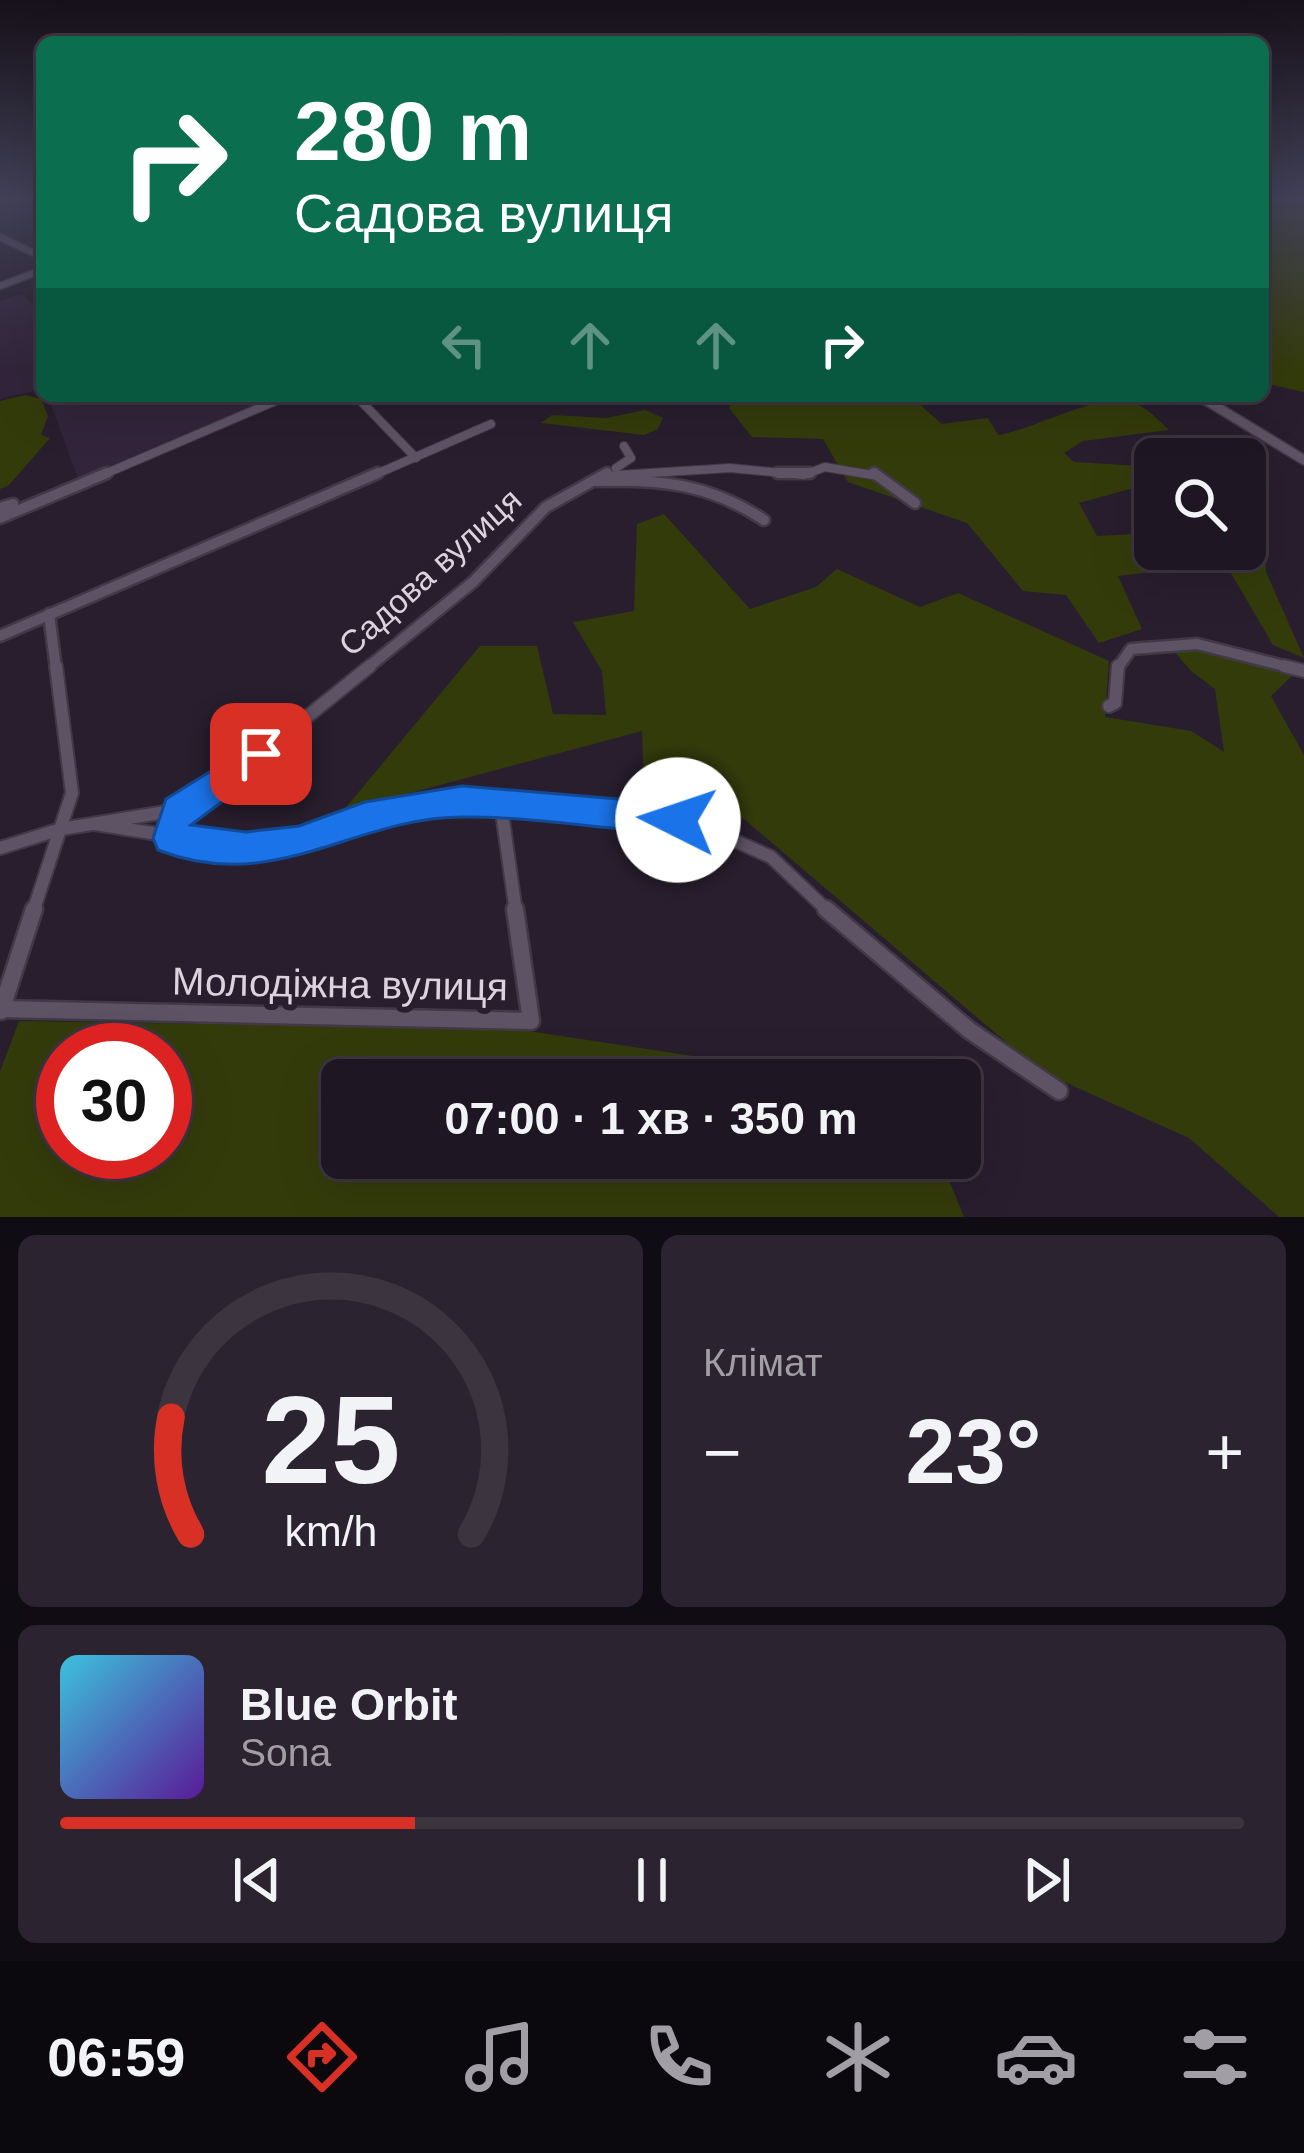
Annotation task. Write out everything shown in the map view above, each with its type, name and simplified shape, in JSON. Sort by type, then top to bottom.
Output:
[{"type":"street","points":[[0,286],[36,272]]},
{"type":"street","points":[[0,518],[273,402]]},
{"type":"street","points":[[362,402],[416,458]]},
{"type":"street","points":[[1209,402],[1304,460]]},
{"type":"street","points":[[0,636],[491,424]]},
{"type":"street","points":[[608,472],[631,458],[624,446]]},
{"type":"street","points":[[608,472],[730,468],[804,475],[825,467],[873,472],[915,502]]},
{"type":"street","name":"Садова вулиця","points":[[0,848],[61,829],[178,810],[261,754],[473,582],[547,507],[608,472]]},
{"type":"street","points":[[587,481],[671,481],[709,487],[730,495],[764,520]]},
{"type":"street","points":[[0,508],[13,503]]},
{"type":"street","points":[[1,1012],[72,793],[49,614]]},
{"type":"street","points":[[1109,706],[1115,703],[1117,668],[1131,649],[1197,644],[1304,671]]},
{"type":"street","points":[[95,824],[246,848],[299,842],[365,818],[462,801],[691,821],[771,857],[879,958],[969,1030],[1060,1090]]},
{"type":"street","name":"Молодіжна вулиця","points":[[1,1012],[531,1021],[501,806]]},
{"type":"street","points":[[170,838],[178,810]]},
{"type":"shaded area","points":[[22,294],[36,306],[36,390],[0,399],[0,301]]},
{"type":"shaded area","points":[[50,402],[273,402],[80,484]]},
{"type":"green space","points":[[1269,255],[1304,255],[1304,392],[1269,384]]},
{"type":"green space","points":[[25,395],[42,402],[48,416],[41,435],[50,438],[9,485],[0,489],[0,401]]},
{"type":"green space","points":[[732,402],[917,402],[942,424],[988,418],[998,435],[1088,405],[1126,402],[1142,407],[1169,430],[1083,441],[1064,453],[1074,462],[1134,466],[1134,488],[1079,503],[1097,536],[1134,534],[1134,570],[1167,570],[1118,576],[1142,629],[1099,643],[1066,595],[1023,591],[967,523],[848,482],[823,439],[752,437],[729,408]]},
{"type":"green space","points":[[645,410],[663,418],[658,429],[644,435],[541,423],[552,415],[606,418]]},
{"type":"green space","points":[[664,514],[750,609],[816,587],[837,569],[920,607],[958,593],[1109,661],[1105,717],[1191,731],[1224,752],[1215,689],[1173,650],[1216,653],[1296,672],[1271,696],[1304,755],[1304,1217],[1279,1217],[1189,1138],[1040,1071],[737,813],[644,792],[642,731],[343,811],[480,646],[537,646],[553,714],[606,715],[602,671],[573,622],[634,611],[637,524]]},
{"type":"green space","points":[[1229,570],[1266,570],[1304,658],[1273,645]]},
{"type":"green space","points":[[19,1021],[143,1023],[36,1023],[36,1179],[192,1179],[192,1024],[515,1029],[712,1059],[321,1059],[321,1179],[949,1179],[964,1217],[0,1217],[0,1072]]},
{"type":"route","points":[[261,754],[178,810],[170,838],[246,848],[299,842],[365,818],[462,801],[678,820]]}]
